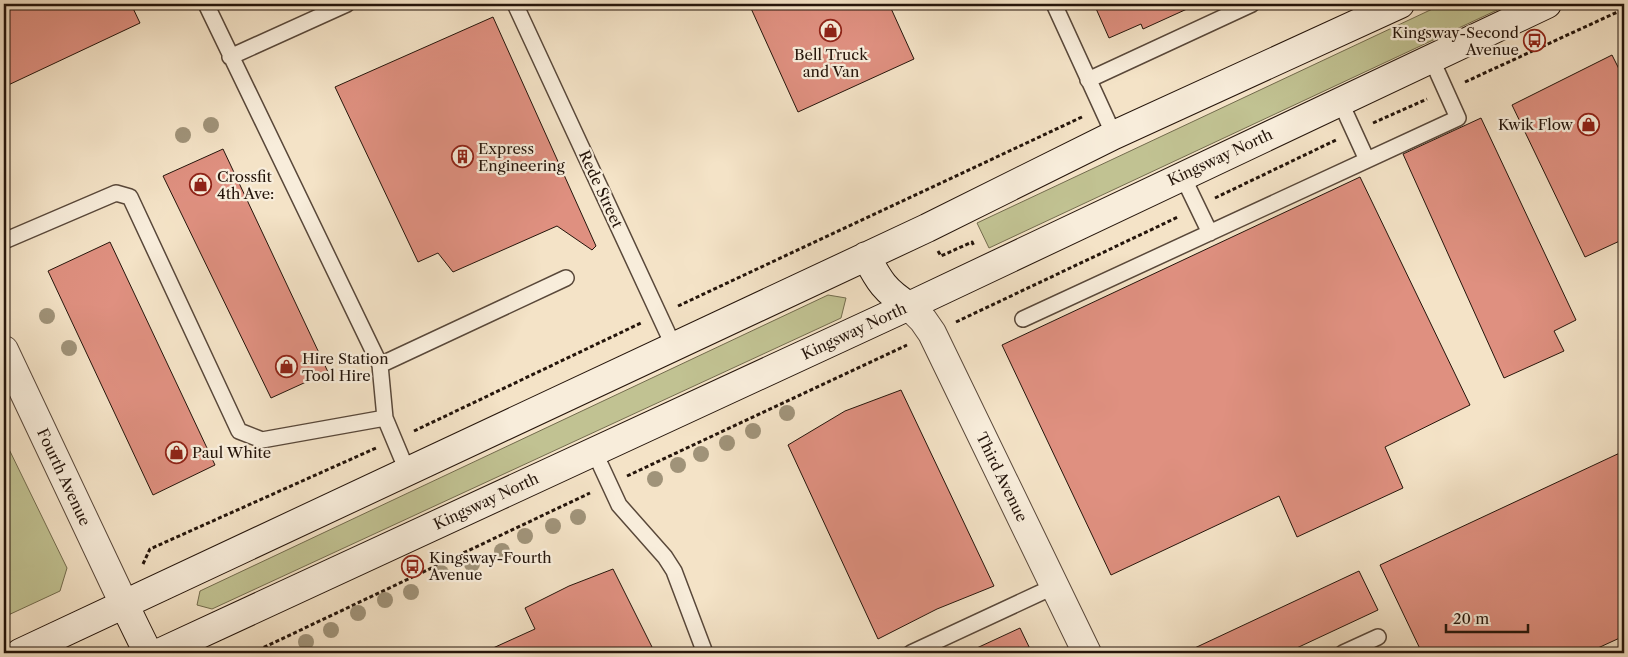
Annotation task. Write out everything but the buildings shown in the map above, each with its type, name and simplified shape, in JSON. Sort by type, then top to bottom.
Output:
[{"type":"street","points":[[20,653],[408,473],[927,228],[1114,135],[1400,4]]},
{"type":"street","name":"Kingsway North","points":[[159,653],[909,306],[1182,175],[1547,4]]},
{"type":"street","name":"Third Avenue","points":[[866,256],[880,284],[890,294],[909,306],[923,320],[932,333],[1087,653]]},
{"type":"street","name":"Fourth Avenue","points":[[4,350],[11,383],[148,653]]},
{"type":"lane","points":[[206,4],[380,365],[386,418],[408,473]]},
{"type":"lane","points":[[230,57],[347,4]]},
{"type":"lane","name":"Rede Street","points":[[515,4],[674,347]]},
{"type":"lane","points":[[1054,4],[1114,135]]},
{"type":"lane","points":[[1088,80],[1252,4]]},
{"type":"lane","points":[[1024,319],[1458,118],[1431,58]]},
{"type":"lane","points":[[1340,101],[1366,160]]},
{"type":"lane","points":[[1182,175],[1210,233]]},
{"type":"lane","points":[[4,241],[116,194],[130,197],[239,431],[262,440],[386,418]]},
{"type":"lane","points":[[380,365],[566,278]]},
{"type":"lane","points":[[594,451],[619,505],[665,557],[674,571],[705,653]]},
{"type":"lane","points":[[912,653],[1055,586]]},
{"type":"lane","points":[[1343,653],[1378,637]]},
{"type":"path","points":[[932,333],[1354,132],[1624,9]]},
{"type":"path","points":[[658,315],[1101,108]]},
{"type":"path","points":[[912,196],[941,256],[972,242],[1000,300]]},
{"type":"green space","points":[[1443,4],[1510,4],[989,248],[977,223]]},
{"type":"green space","points":[[828,295],[846,298],[841,318],[212,609],[197,605],[200,591]]},
{"type":"green space","points":[[4,439],[67,568],[60,591],[4,617]]},
{"type":"place","name":"Bell Truck and Van","points":[[831,31]]},
{"type":"place","name":"Kingsway-Second Avenue","points":[[1535,41]]},
{"type":"place","name":"Kwik Flow","points":[[1589,124]]},
{"type":"place","name":"Express Engineering","points":[[462,157]]},
{"type":"place","name":"Crossfit 4th Ave:","points":[[201,185]]},
{"type":"place","name":"Hire Station Tool Hire","points":[[286,367]]},
{"type":"place","name":"Paul White","points":[[176,452]]},
{"type":"place","name":"Kingsway-Fourth Avenue","points":[[413,566]]}]
